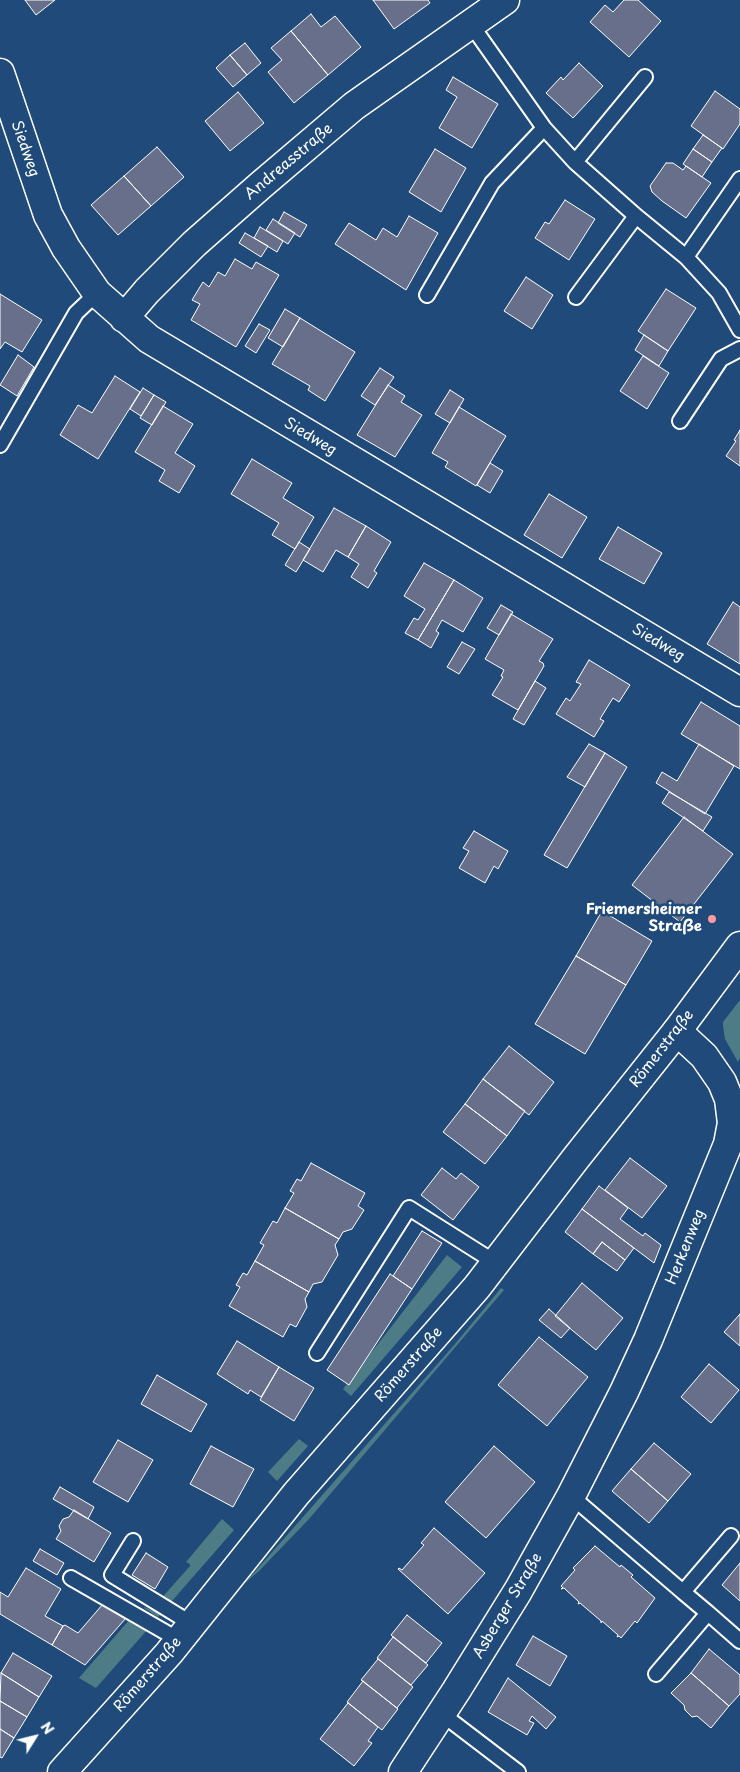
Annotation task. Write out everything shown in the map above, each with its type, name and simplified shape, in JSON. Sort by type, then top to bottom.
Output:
[{"type":"street","name":"Andreasstraße","points":[[124,318],[147,291],[194,244],[354,106],[505,0]]},
{"type":"street","name":"Siedweg","points":[[0,73],[48,215],[66,248],[97,293],[149,339],[740,692]]},
{"type":"street","name":"Römerstraße","points":[[62,1772],[185,1632],[296,1494],[477,1287],[677,1031],[740,946]]},
{"type":"street","name":"Herkenweg","points":[[624,1392],[648,1340],[728,1144],[735,1104],[704,1056],[677,1031]]},
{"type":"street","name":"Asberger Straße","points":[[403,1772],[442,1714],[518,1591],[571,1496],[624,1392]]},
{"type":"lane","points":[[470,23],[544,128],[575,162],[686,258],[719,294],[740,330]]},
{"type":"lane","points":[[575,162],[645,78]]},
{"type":"lane","points":[[426,295],[492,183],[544,128]]},
{"type":"lane","points":[[686,258],[740,178]]},
{"type":"lane","points":[[576,297],[636,216]]},
{"type":"lane","points":[[0,445],[76,313],[97,293]]},
{"type":"lane","points":[[680,421],[721,359],[740,349]]},
{"type":"lane","points":[[317,1353],[409,1208],[496,1263]]},
{"type":"lane","points":[[571,1496],[740,1641]]},
{"type":"lane","points":[[683,1592],[730,1536]]},
{"type":"lane","points":[[133,1541],[112,1575],[185,1632]]},
{"type":"lane","points":[[71,1578],[185,1632]]},
{"type":"lane","points":[[656,1674],[708,1613]]},
{"type":"lane","points":[[442,1714],[518,1772]]},
{"type":"green space","points":[[740,1000],[740,1058],[738,1062],[725,1039],[723,1022]]},
{"type":"green space","points":[[447,1255],[462,1267],[351,1396],[343,1389]]},
{"type":"green space","points":[[501,1288],[504,1290],[309,1519],[245,1583],[455,1344]]},
{"type":"green space","points":[[299,1439],[308,1446],[277,1481],[268,1472]]},
{"type":"green space","points":[[222,1519],[234,1530],[158,1617],[144,1608],[151,1610],[190,1566],[186,1562]]},
{"type":"green space","points":[[130,1619],[148,1629],[96,1688],[79,1678]]},
{"type":"building","points":[[25,0],[55,0],[36,15]]},
{"type":"building","points":[[373,0],[428,0],[430,3],[394,29]]},
{"type":"building","points":[[624,0],[638,0],[661,21],[629,57],[590,22],[605,5],[613,12]]},
{"type":"building","points":[[311,14],[321,27],[335,16],[361,47],[328,75],[291,31]]},
{"type":"building","points":[[291,31],[328,75],[294,103],[268,72],[282,60],[271,48]]},
{"type":"building","points":[[245,43],[261,63],[247,75],[230,55]]},
{"type":"building","points":[[230,55],[247,75],[233,87],[216,68]]},
{"type":"building","points":[[579,63],[603,86],[573,118],[546,93],[561,77],[563,80]]},
{"type":"building","points":[[453,77],[498,104],[472,148],[439,128],[457,97],[446,90]]},
{"type":"building","points":[[715,91],[740,109],[740,124],[723,149],[691,126]]},
{"type":"building","points":[[238,92],[264,123],[230,151],[205,121]]},
{"type":"building","points":[[703,135],[722,148],[712,162],[693,149]]},
{"type":"building","points":[[157,147],[184,177],[151,206],[124,176]]},
{"type":"building","points":[[435,149],[466,168],[441,212],[409,192]]},
{"type":"building","points":[[693,149],[712,162],[702,177],[683,164]]},
{"type":"building","points":[[666,163],[673,163],[683,170],[686,166],[711,183],[686,218],[652,192],[650,186]]},
{"type":"building","points":[[124,176],[151,206],[118,235],[91,205]]},
{"type":"building","points":[[565,200],[595,219],[569,260],[535,238],[545,222],[549,224]]},
{"type":"building","points":[[284,212],[307,225],[300,237],[278,223]]},
{"type":"building","points":[[409,216],[438,233],[406,290],[335,244],[349,223],[376,240],[383,228],[397,237]]},
{"type":"building","points":[[273,219],[295,233],[288,244],[266,230]]},
{"type":"building","points":[[260,227],[283,241],[277,252],[254,238]]},
{"type":"building","points":[[245,233],[268,246],[261,257],[239,243]]},
{"type":"building","points":[[235,259],[252,269],[256,262],[279,275],[236,347],[191,320],[200,304],[192,300],[203,282],[209,287],[218,272],[225,276]]},
{"type":"building","points":[[526,277],[553,295],[532,329],[504,311]]},
{"type":"building","points":[[666,289],[696,308],[668,351],[638,331]]},
{"type":"building","points":[[0,294],[42,320],[22,352],[5,342],[0,349]]},
{"type":"building","points":[[285,309],[300,318],[283,347],[268,338]]},
{"type":"building","points":[[300,318],[355,352],[325,401],[308,390],[310,386],[272,364]]},
{"type":"building","points":[[259,324],[270,330],[256,353],[245,346]]},
{"type":"building","points":[[644,335],[668,351],[659,366],[635,350]]},
{"type":"building","points":[[18,355],[34,367],[17,396],[0,385]]},
{"type":"building","points":[[643,356],[669,373],[647,409],[620,391]]},
{"type":"building","points":[[380,368],[394,377],[375,405],[361,396]]},
{"type":"building","points":[[115,376],[140,392],[98,459],[60,435],[78,405],[92,413]]},
{"type":"building","points":[[388,385],[405,396],[401,402],[422,415],[395,457],[357,435]]},
{"type":"building","points":[[143,388],[154,395],[141,416],[130,409]]},
{"type":"building","points":[[450,390],[464,399],[450,423],[435,414]]},
{"type":"building","points":[[154,395],[166,402],[152,425],[140,418]]},
{"type":"building","points":[[163,406],[193,424],[175,453],[195,466],[179,493],[159,481],[165,470],[135,452]]},
{"type":"building","points":[[459,407],[506,436],[476,486],[445,467],[448,462],[432,453]]},
{"type":"building","points":[[740,430],[740,466],[726,456],[736,441],[734,440]]},
{"type":"building","points":[[252,459],[292,483],[283,498],[314,517],[295,549],[272,535],[279,523],[231,494]]},
{"type":"building","points":[[490,463],[503,471],[490,493],[477,485]]},
{"type":"building","points":[[549,494],[587,517],[562,558],[524,535]]},
{"type":"building","points":[[334,508],[366,526],[348,557],[336,550],[323,572],[303,560]]},
{"type":"building","points":[[366,526],[391,542],[374,571],[377,573],[368,588],[351,577],[359,564],[348,557]]},
{"type":"building","points":[[618,527],[662,553],[644,584],[599,559]]},
{"type":"building","points":[[299,542],[310,549],[296,572],[285,565]]},
{"type":"building","points":[[424,563],[454,580],[418,640],[405,633],[414,618],[418,620],[425,609],[404,596]]},
{"type":"building","points":[[454,580],[483,598],[463,632],[442,620],[436,631],[439,633],[431,648],[418,640]]},
{"type":"building","points":[[733,602],[740,607],[740,664],[707,644]]},
{"type":"building","points":[[501,605],[513,612],[499,635],[487,628]]},
{"type":"building","points":[[511,614],[553,639],[539,661],[544,666],[518,710],[492,695],[503,677],[501,676],[504,670],[485,659]]},
{"type":"building","points":[[462,642],[475,649],[459,674],[447,667]]},
{"type":"building","points":[[589,660],[630,685],[619,702],[613,698],[600,719],[604,721],[594,737],[556,714],[566,698],[570,701],[581,684],[576,682]]},
{"type":"building","points":[[535,681],[546,688],[524,725],[513,719]]},
{"type":"building","points":[[701,702],[740,726],[740,769],[681,734]]},
{"type":"building","points":[[589,744],[605,753],[585,787],[567,777]]},
{"type":"building","points":[[699,744],[734,766],[705,814],[656,783],[662,772],[677,781]]},
{"type":"building","points":[[605,753],[627,767],[567,868],[544,855]]},
{"type":"building","points":[[669,792],[712,817],[703,831],[662,803]]},
{"type":"building","points":[[684,817],[733,854],[680,922],[632,885]]},
{"type":"building","points":[[474,831],[508,851],[498,869],[494,866],[485,883],[459,868],[469,851],[463,848]]},
{"type":"building","points":[[602,911],[652,941],[626,985],[576,956]]},
{"type":"building","points":[[576,956],[626,985],[585,1054],[535,1024]]},
{"type":"building","points":[[509,1046],[554,1082],[529,1115],[483,1079]]},
{"type":"building","points":[[483,1079],[525,1111],[507,1136],[465,1104]]},
{"type":"building","points":[[465,1104],[507,1136],[485,1164],[443,1132]]},
{"type":"building","points":[[630,1158],[667,1186],[642,1218],[605,1190]]},
{"type":"building","points":[[311,1163],[365,1193],[358,1206],[364,1210],[352,1229],[343,1232],[339,1239],[285,1208],[294,1193],[290,1191],[297,1179],[301,1181]]},
{"type":"building","points":[[442,1168],[456,1179],[461,1173],[479,1187],[453,1220],[421,1195]]},
{"type":"building","points":[[599,1186],[628,1208],[620,1219],[643,1236],[645,1233],[661,1245],[654,1263],[582,1209]]},
{"type":"building","points":[[285,1208],[339,1239],[335,1245],[338,1255],[322,1282],[313,1284],[309,1292],[255,1261],[264,1245],[260,1243],[273,1221],[277,1223]]},
{"type":"building","points":[[582,1209],[634,1248],[625,1260],[602,1242],[593,1254],[565,1232]]},
{"type":"building","points":[[422,1231],[442,1243],[412,1289],[393,1276]]},
{"type":"building","points":[[602,1242],[625,1260],[617,1271],[593,1254]]},
{"type":"building","points":[[255,1261],[309,1292],[305,1299],[307,1307],[296,1327],[290,1324],[283,1337],[229,1306],[240,1287],[236,1285],[243,1273],[247,1275]]},
{"type":"building","points":[[390,1274],[412,1289],[349,1385],[327,1370]]},
{"type":"building","points":[[582,1283],[623,1318],[596,1350],[555,1316]]},
{"type":"building","points":[[549,1309],[570,1328],[561,1338],[539,1320]]},
{"type":"building","points":[[740,1314],[740,1346],[724,1332]]},
{"type":"building","points":[[539,1337],[588,1377],[547,1426],[498,1385]]},
{"type":"building","points":[[237,1341],[279,1367],[261,1397],[250,1390],[248,1394],[217,1374]]},
{"type":"building","points":[[709,1364],[739,1390],[711,1423],[681,1397]]},
{"type":"building","points":[[279,1367],[314,1388],[294,1421],[260,1400]]},
{"type":"building","points":[[157,1375],[207,1404],[191,1432],[141,1404]]},
{"type":"building","points":[[118,1440],[153,1460],[128,1502],[93,1482]]},
{"type":"building","points":[[654,1443],[691,1474],[668,1501],[631,1469]]},
{"type":"building","points":[[211,1446],[254,1469],[233,1507],[190,1484]]},
{"type":"building","points":[[494,1446],[535,1482],[486,1538],[445,1502]]},
{"type":"building","points":[[631,1469],[668,1501],[649,1523],[612,1491]]},
{"type":"building","points":[[60,1487],[94,1507],[88,1519],[53,1499]]},
{"type":"building","points":[[74,1510],[111,1533],[94,1562],[56,1539],[61,1531],[59,1526],[63,1519],[69,1517]]},
{"type":"building","points":[[434,1528],[485,1573],[448,1614],[398,1569],[402,1570],[424,1545],[421,1543]]},
{"type":"building","points":[[595,1546],[620,1567],[621,1565],[633,1575],[631,1577],[655,1598],[637,1623],[635,1621],[621,1638],[617,1637],[618,1635],[602,1621],[601,1623],[580,1603],[578,1604],[579,1602],[564,1588],[561,1589],[563,1588],[561,1586],[575,1570],[573,1568]]},
{"type":"building","points":[[40,1549],[64,1563],[57,1575],[33,1561]]},
{"type":"building","points":[[146,1553],[168,1567],[155,1589],[132,1575]]},
{"type":"building","points":[[740,1563],[740,1601],[722,1585]]},
{"type":"building","points":[[26,1568],[61,1589],[45,1616],[63,1626],[52,1645],[0,1614],[0,1592],[8,1597]]},
{"type":"building","points":[[103,1604],[126,1618],[85,1665],[52,1645],[63,1626],[65,1625],[78,1633]]},
{"type":"building","points":[[407,1615],[442,1643],[426,1663],[391,1635]]},
{"type":"building","points":[[533,1636],[567,1656],[550,1686],[516,1665]]},
{"type":"building","points":[[393,1637],[428,1665],[411,1685],[377,1658]]},
{"type":"building","points":[[709,1649],[740,1675],[740,1694],[729,1706],[691,1673]]},
{"type":"building","points":[[13,1653],[52,1676],[39,1697],[1,1673]]},
{"type":"building","points":[[378,1659],[413,1687],[397,1708],[361,1680]]},
{"type":"building","points":[[1,1673],[39,1697],[27,1717],[0,1701]]},
{"type":"building","points":[[691,1673],[729,1706],[711,1728],[697,1716],[692,1717],[685,1710],[684,1705],[671,1693]]},
{"type":"building","points":[[508,1678],[556,1717],[546,1729],[532,1716],[529,1721],[534,1723],[527,1735],[488,1712]]},
{"type":"building","points":[[363,1681],[398,1709],[382,1730],[347,1702]]},
{"type":"building","points":[[0,1701],[27,1717],[14,1738],[0,1729]]},
{"type":"building","points":[[348,1703],[378,1727],[368,1741],[372,1743],[354,1766],[320,1739]]},
{"type":"building","points":[[0,1729],[14,1738],[2,1758],[0,1757]]},
{"type":"place","name":"Friemersheimer Straße","points":[[712,919]]}]
